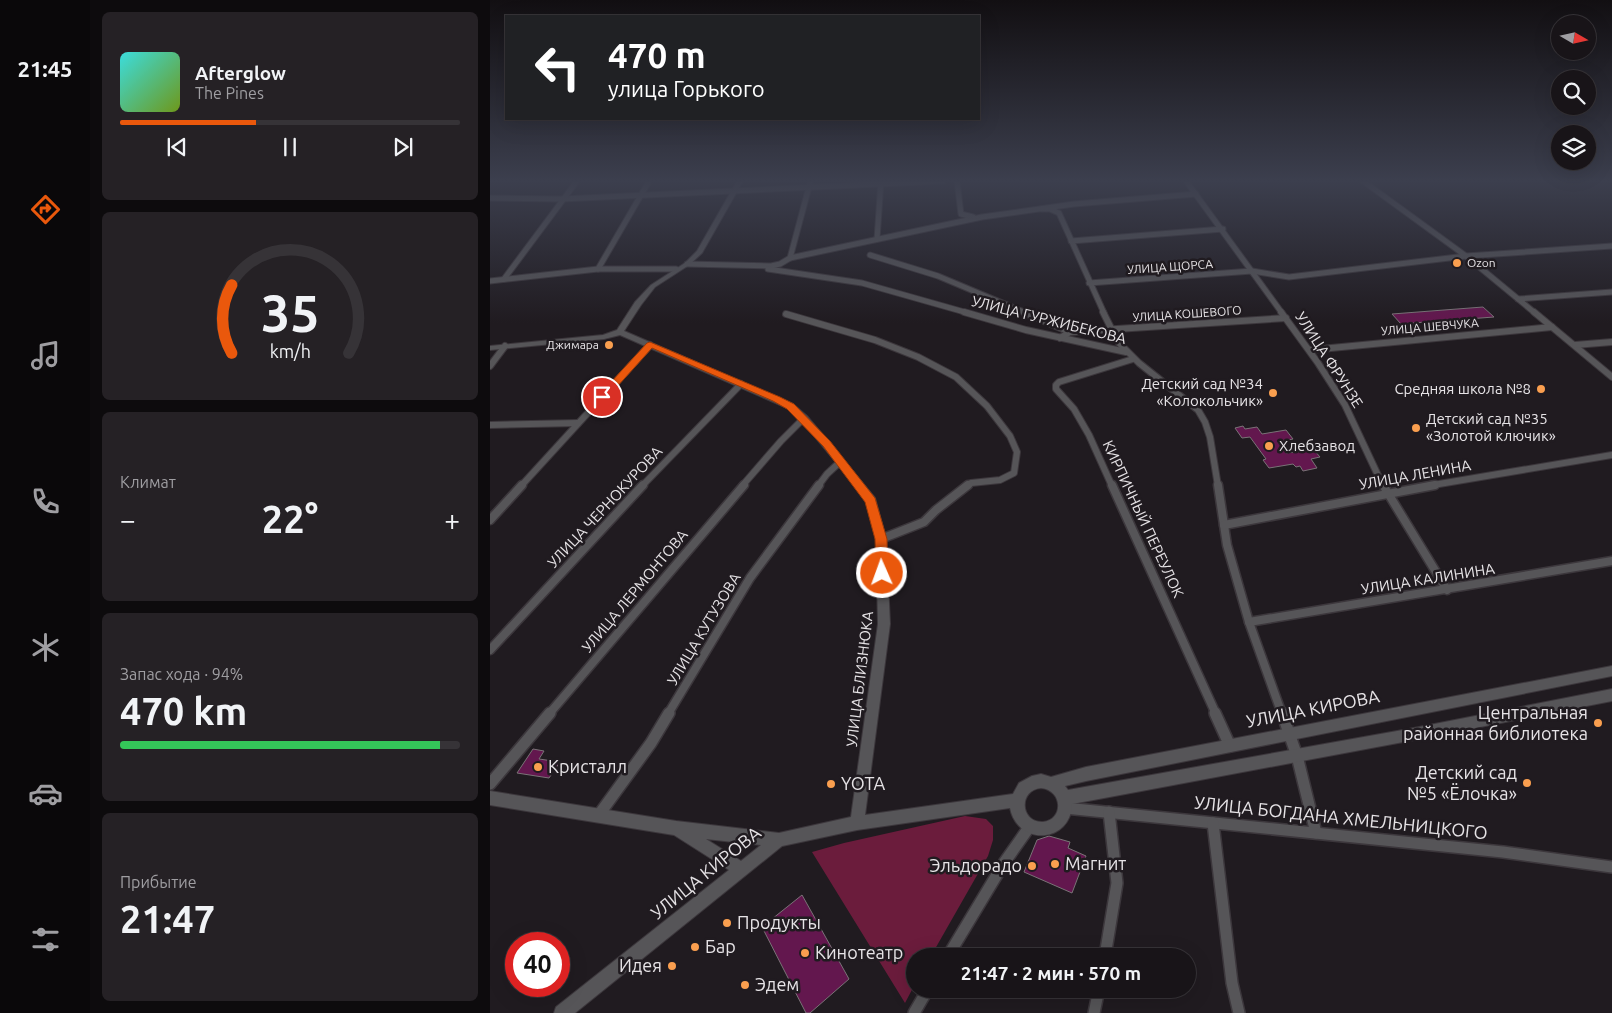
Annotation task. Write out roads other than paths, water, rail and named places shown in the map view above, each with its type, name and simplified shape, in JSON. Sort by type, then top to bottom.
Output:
[{"type":"street","points":[[504,279],[541,228]]},
{"type":"street","points":[[598,269],[622,228]]},
{"type":"street","points":[[490,348],[604,336],[620,332],[644,296],[676,269],[687,264],[706,244],[714,228]]},
{"type":"street","points":[[790,258],[798,228]]},
{"type":"street","points":[[877,239],[878,228]]},
{"type":"street","points":[[687,264],[752,267],[780,264],[790,258],[928,228]]},
{"type":"street","points":[[1066,228],[1111,331],[1126,352]]},
{"type":"street","points":[[1428,228],[1466,256],[1612,377]]},
{"type":"street","points":[[1071,241],[1223,229]]},
{"type":"street","name":"УЛИЦА ФРУНЗЕ","points":[[1223,229],[1310,350],[1345,405],[1380,480],[1447,590]]},
{"type":"street","name":"УЛИЦА ЩОРСА","points":[[1089,283],[1252,271],[1289,277],[1466,256],[1612,246]]},
{"type":"street","name":"УЛИЦА ГУРЖИБЕКОВА","points":[[870,256],[938,276],[1070,332]]},
{"type":"street","name":"УЛИЦА ГУРЖИБЕКОВА","points":[[752,267],[862,283],[976,317],[1126,352],[1198,410],[1205,422],[1210,437],[1227,544],[1249,622],[1297,756],[1316,833]]},
{"type":"street","points":[[490,281],[598,269],[676,269]]},
{"type":"street","points":[[1518,299],[1612,292]]},
{"type":"street","points":[[786,314],[875,340],[918,357],[956,377],[987,406],[1010,436],[1017,452],[1014,473],[1000,480],[972,484],[936,510],[924,522],[881,539]]},
{"type":"street","name":"УЛИЦА КОШЕВОГО","points":[[1060,338],[1070,332],[1111,331],[1286,318]]},
{"type":"street","name":"УЛИЦА ШЕВЧУКА","points":[[1310,350],[1552,327]]},
{"type":"street","name":"УЛИЦА БЛИЗНЮКА","points":[[620,332],[790,406],[804,418],[871,500],[881,539],[884,624],[857,823]]},
{"type":"street","points":[[1575,346],[1612,342]]},
{"type":"street","points":[[490,520],[650,345]]},
{"type":"street","points":[[490,366],[505,346]]},
{"type":"street","name":"КИРПИЧНЫЙ ПЕРЕУЛОК","points":[[1133,359],[1059,382],[1056,385],[1056,389],[1074,409],[1089,435],[1230,746]]},
{"type":"street","name":"УЛИЦА ЧЕРНОКУРОВА","points":[[490,650],[607,523],[742,384]]},
{"type":"street","name":"УЛИЦА ЛЕРМОНТОВА","points":[[490,784],[781,441],[804,418]]},
{"type":"street","points":[[490,425],[578,423]]},
{"type":"street","name":"УЛИЦА ЛЕНИНА","points":[[1224,525],[1612,455]]},
{"type":"street","name":"УЛИЦА КУТУЗОВА","points":[[598,816],[651,743],[750,578],[828,474],[841,461]]},
{"type":"street","name":"УЛИЦА КАЛИНИНА","points":[[1249,622],[1612,561]]},
{"type":"street","name":"УЛИЦА КИРОВА","points":[[562,1013],[779,840],[857,823],[1018,800],[1021,792],[1035,782],[1044,781],[1052,783],[1086,774],[1612,671]]},
{"type":"street","points":[[1065,803],[1612,695]]},
{"type":"street","points":[[1018,800],[1020,815],[1030,826],[1038,829],[1048,828],[1056,824],[1062,817],[1065,803],[1057,787],[1052,783]]},
{"type":"street","points":[[490,798],[676,828],[779,840]]},
{"type":"street","name":"УЛИЦА БОГДАНА ХМЕЛЬНИЦКОГО","points":[[1065,803],[1109,812],[1503,852],[1612,867]]},
{"type":"street","points":[[1106,948],[1117,883],[1109,812]]},
{"type":"street","points":[[1212,823],[1232,984],[1239,1013]]},
{"type":"street","points":[[953,948],[1004,863],[1030,826]]},
{"type":"street","points":[[676,828],[742,870]]},
{"type":"street","points":[[914,1013],[923,998]]},
{"type":"street","points":[[1094,1013],[1097,998]]},
{"type":"place","name":"Ozon","points":[[1457,263]]},
{"type":"place","name":"Джимара","points":[[609,345]]},
{"type":"place","name":"Средняя школа №8","points":[[1541,389]]},
{"type":"place","name":"Детский сад №34 «Колокольчик»","points":[[1273,393]]},
{"type":"place","name":"Детский сад №35 «Золотой ключик»","points":[[1416,428]]},
{"type":"place","name":"Хлебзавод","points":[[1269,446]]},
{"type":"place","name":"Центральная районная библиотека","points":[[1598,723]]},
{"type":"place","name":"Кристалл","points":[[538,767]]},
{"type":"place","name":"Детский сад №5 «Ёлочка»","points":[[1527,783]]},
{"type":"place","name":"YOTA","points":[[831,784]]},
{"type":"place","name":"Магнит","points":[[1055,864]]},
{"type":"place","name":"Эльдорадо","points":[[1032,866]]},
{"type":"place","name":"Продукты","points":[[727,923]]},
{"type":"place","name":"Бар","points":[[695,947]]},
{"type":"place","name":"Кинотеатр","points":[[805,953]]},
{"type":"place","name":"Идея","points":[[672,966]]},
{"type":"place","name":"Эдем","points":[[745,985]]}]
